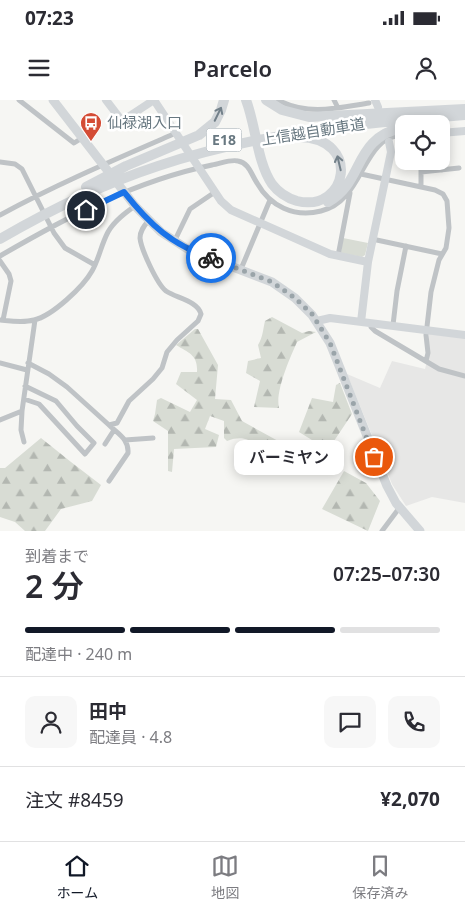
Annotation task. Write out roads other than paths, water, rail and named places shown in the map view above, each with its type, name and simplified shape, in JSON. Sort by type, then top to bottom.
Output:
[{"type":"highway","points":[[86,187],[126,166],[199,136],[215,122],[224,100]]},
{"type":"highway","points":[[241,100],[252,128]]},
{"type":"highway","points":[[246,100],[262,176],[272,192],[288,203],[300,206],[312,207],[326,204],[344,190],[366,150],[377,138],[390,131],[395,132]]},
{"type":"highway","points":[[266,100],[282,110],[310,117],[465,109]]},
{"type":"highway","name":"上信越自動車道","points":[[0,231],[86,187],[157,159],[191,149],[262,132],[356,118],[465,109]]},
{"type":"highway","points":[[450,120],[465,117]]},
{"type":"highway","name":"上信越自動車道","points":[[0,239],[96,190],[151,168],[196,162],[263,139],[325,128],[465,117]]},
{"type":"highway","points":[[196,162],[283,138],[315,138],[329,145],[338,157],[341,167],[338,184],[328,196],[319,200],[301,201],[288,198],[272,184],[257,150]]},
{"type":"main road","points":[[55,101],[148,221],[174,242],[199,254],[242,269],[285,290],[300,302],[317,321],[330,343],[384,480],[400,507],[420,531]]},
{"type":"street","points":[[19,100],[74,143],[82,138]]},
{"type":"street","points":[[106,100],[122,121],[154,100],[214,192],[231,210],[338,256],[368,262]]},
{"type":"street","points":[[278,100],[293,107],[306,109],[338,108],[374,103]]},
{"type":"street","points":[[334,100],[338,108]]},
{"type":"street","points":[[450,132],[465,131]]},
{"type":"street","points":[[0,215],[104,166],[177,135]]},
{"type":"street","points":[[338,256],[350,193],[374,150],[395,137]]},
{"type":"street","points":[[361,322],[372,239],[391,152],[389,142]]},
{"type":"street","points":[[0,256],[51,224],[123,190],[172,175],[196,162],[232,160],[244,163],[270,200],[292,212],[302,214],[327,210],[350,193]]},
{"type":"street","points":[[0,162],[15,164],[22,169],[65,248],[95,266]]},
{"type":"street","points":[[450,169],[459,168]]},
{"type":"street","points":[[421,186],[421,172],[442,170]]},
{"type":"street","points":[[361,174],[435,190],[442,194],[447,201],[448,240],[430,292],[426,330],[428,353],[426,361]]},
{"type":"street","points":[[174,242],[190,209],[214,192]]},
{"type":"street","points":[[242,269],[270,200]]},
{"type":"street","points":[[0,261],[9,274],[11,281],[2,320],[35,320],[66,300],[91,273],[108,231],[114,223],[135,206]]},
{"type":"street","points":[[109,425],[117,423],[129,401],[162,368],[167,352],[200,318],[200,312],[196,307],[167,292],[157,278],[140,238],[142,228],[148,221]]},
{"type":"street","points":[[372,239],[442,254]]},
{"type":"street","points":[[393,325],[397,291],[406,246]]},
{"type":"street","points":[[317,321],[330,318],[465,335]]},
{"type":"street","points":[[24,442],[21,430],[22,411],[35,320]]},
{"type":"street","points":[[372,323],[373,329],[380,334],[439,369],[465,376]]},
{"type":"street","points":[[0,363],[27,370]]},
{"type":"street","points":[[28,363],[67,386],[127,442],[128,453],[109,481]]},
{"type":"street","points":[[24,399],[39,404],[85,454],[94,443],[56,401],[25,386]]},
{"type":"street","points":[[0,420],[22,411]]},
{"type":"street","points":[[104,444],[114,430]]},
{"type":"street","points":[[125,440],[153,438]]},
{"type":"street","points":[[382,531],[400,507]]},
{"type":"place","name":"仙禄湖入口","points":[[91,142]]},
{"type":"place","name":"バーミヤン","points":[[374,457]]}]
